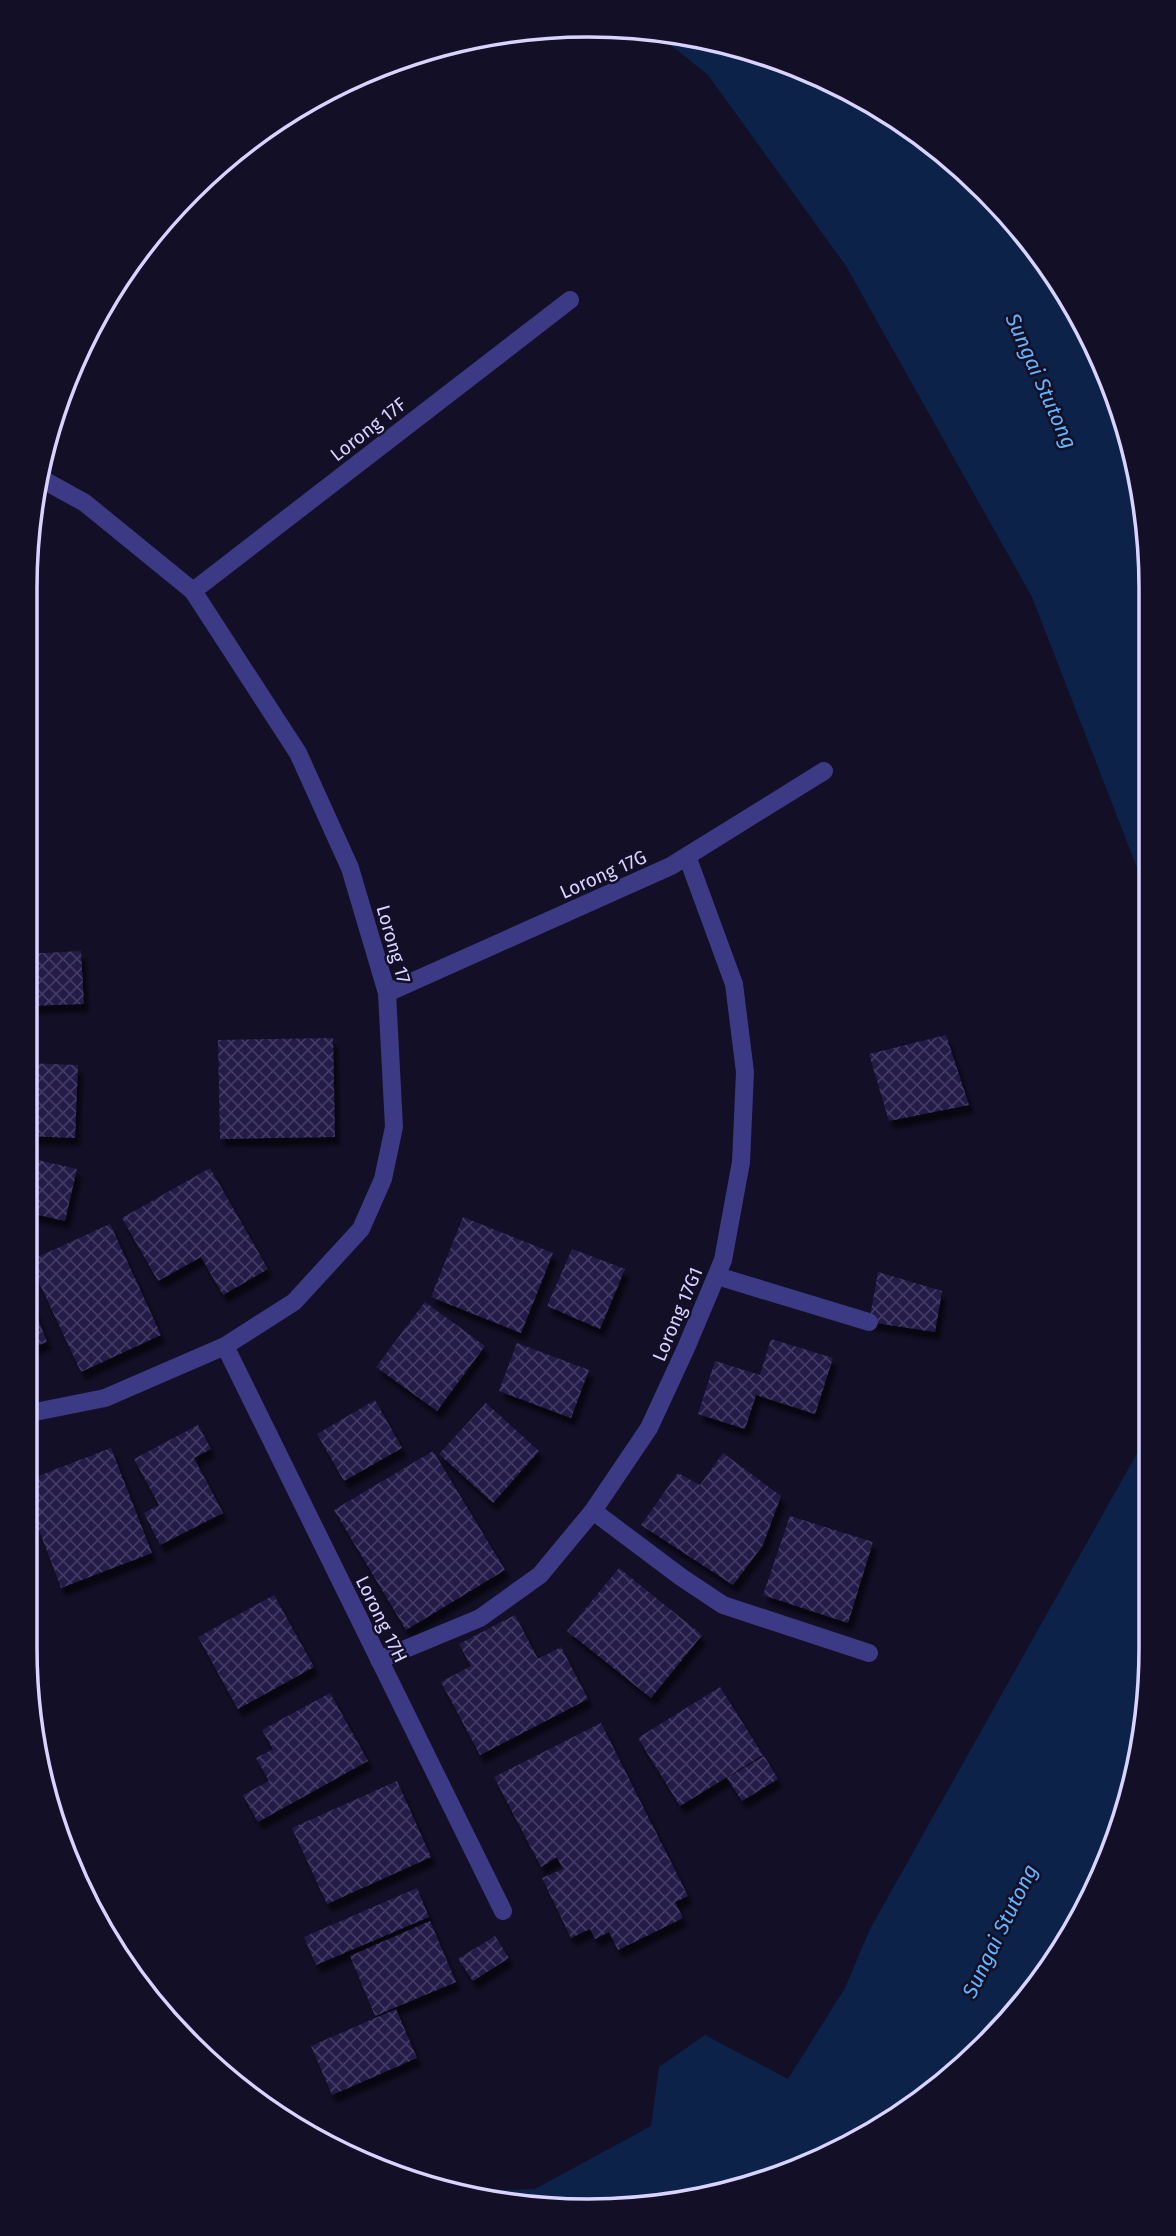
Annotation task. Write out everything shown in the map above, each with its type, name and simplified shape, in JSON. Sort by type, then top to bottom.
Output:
[{"type":"street","name":"Lorong 17F","points":[[192,591],[570,300]]},
{"type":"street","name":"Lorong 17","points":[[37,1412],[105,1398],[225,1346],[294,1301],[361,1229],[383,1179],[394,1127],[387,993],[351,869],[298,753],[192,591],[85,503],[47,482]]},
{"type":"street","name":"Lorong 17G","points":[[387,993],[671,866],[824,771]]},
{"type":"street","name":"Lorong 17G1","points":[[379,1660],[480,1618],[540,1576],[593,1511],[649,1428],[717,1276],[723,1260],[741,1162],[745,1072],[734,984],[687,856]]},
{"type":"street","points":[[717,1276],[869,1322]]},
{"type":"street","name":"Lorong 17H","points":[[225,1346],[503,1911]]},
{"type":"street","points":[[593,1511],[723,1605],[869,1653]]},
{"type":"water","name":"Sungai Stutong","points":[[667,42],[731,56],[799,79],[864,111],[894,130],[924,151],[978,198],[1025,252],[1065,312],[1097,377],[1110,411],[1129,480],[1135,516],[1139,588],[1139,873],[1032,597],[846,266],[708,75]]},
{"type":"water","points":[[1139,1316],[1139,1407],[1137,1326]]},
{"type":"water","name":"Sungai Stutong","points":[[1139,1450],[1138,1684],[1129,1756],[1110,1825],[1082,1892],[1046,1954],[1002,2011],[978,2038],[951,2062],[894,2106],[832,2142],[765,2170],[696,2189],[624,2198],[552,2198],[489,2190],[535,2189],[651,2126],[659,2067],[705,2035],[788,2079],[845,1988],[870,1929]]},
{"type":"building","points":[[81,951],[84,1004],[37,1006],[37,953]]},
{"type":"building","points":[[946,1035],[969,1105],[889,1121],[869,1054]]},
{"type":"building","points":[[333,1038],[335,1137],[220,1139],[218,1040]]},
{"type":"building","points":[[37,1063],[78,1065],[75,1138],[37,1136]]},
{"type":"building","points":[[37,1160],[77,1169],[65,1221],[37,1215]]},
{"type":"building","points":[[210,1168],[268,1269],[223,1295],[201,1257],[158,1281],[122,1218]]},
{"type":"building","points":[[463,1217],[553,1253],[521,1333],[431,1297]]},
{"type":"building","points":[[110,1224],[161,1335],[81,1372],[37,1278],[37,1257]]},
{"type":"building","points":[[572,1249],[625,1269],[600,1329],[547,1306]]},
{"type":"building","points":[[878,1272],[942,1291],[935,1332],[869,1322]]},
{"type":"building","points":[[425,1302],[485,1346],[437,1411],[376,1367]]},
{"type":"building","points":[[37,1316],[47,1342],[37,1346]]},
{"type":"building","points":[[771,1339],[833,1358],[815,1414],[756,1395],[745,1429],[698,1414],[715,1361],[760,1375]]},
{"type":"building","points":[[517,1343],[589,1370],[571,1418],[499,1391]]},
{"type":"building","points":[[375,1400],[402,1448],[344,1481],[317,1434]]},
{"type":"building","points":[[486,1403],[539,1451],[493,1503],[439,1454]]},
{"type":"building","points":[[198,1425],[211,1449],[194,1458],[223,1513],[160,1545],[144,1513],[159,1505],[134,1459]]},
{"type":"building","points":[[111,1448],[152,1553],[61,1588],[37,1525],[37,1476]]},
{"type":"building","points":[[433,1451],[505,1570],[406,1630],[334,1510]]},
{"type":"building","points":[[723,1453],[781,1496],[763,1545],[733,1585],[641,1525],[678,1473],[700,1485]]},
{"type":"building","points":[[790,1516],[873,1542],[848,1623],[763,1595]]},
{"type":"building","points":[[619,1568],[702,1635],[651,1698],[567,1631]]},
{"type":"building","points":[[274,1595],[314,1667],[238,1709],[198,1637]]},
{"type":"building","points":[[515,1615],[538,1659],[561,1647],[588,1699],[480,1755],[441,1682],[471,1666],[459,1644]]},
{"type":"building","points":[[720,1687],[763,1755],[680,1806],[638,1738]]},
{"type":"building","points":[[330,1693],[368,1761],[258,1822],[243,1795],[269,1781],[256,1758],[273,1749],[262,1730]]},
{"type":"building","points":[[601,1723],[688,1896],[675,1902],[683,1918],[618,1950],[609,1932],[595,1939],[590,1929],[571,1938],[542,1878],[563,1869],[557,1857],[541,1867],[494,1777]]},
{"type":"building","points":[[764,1756],[778,1779],[742,1801],[727,1778]]},
{"type":"building","points":[[397,1781],[431,1857],[327,1904],[292,1828]]},
{"type":"building","points":[[417,1888],[429,1917],[316,1965],[304,1937]]},
{"type":"building","points":[[430,1921],[456,1982],[375,2016],[350,1956]]},
{"type":"building","points":[[495,1936],[509,1958],[473,1981],[458,1959]]},
{"type":"building","points":[[396,2009],[417,2058],[332,2095],[311,2046]]}]
